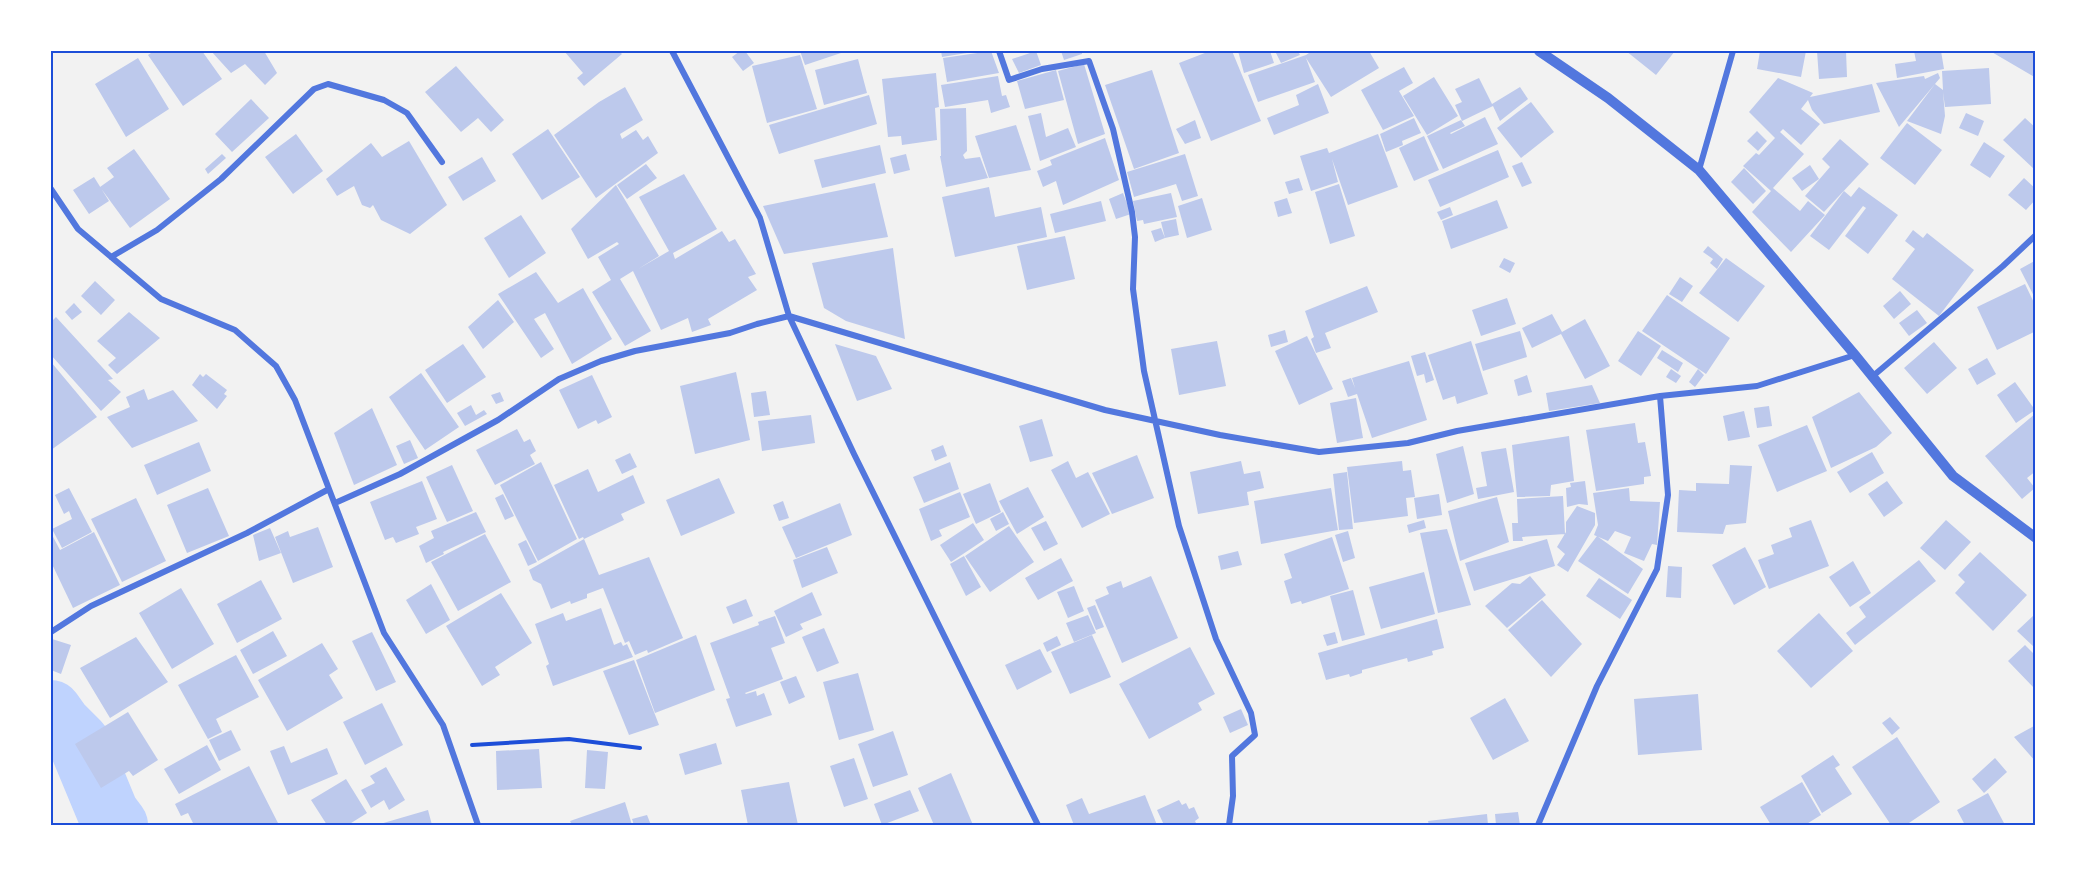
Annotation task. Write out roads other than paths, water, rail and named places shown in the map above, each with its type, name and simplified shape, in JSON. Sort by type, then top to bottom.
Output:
[{"type":"street","points":[[672,51],[760,218],[789,316],[854,454],[1038,825]]},
{"type":"street","points":[[999,51],[1009,80],[1042,69],[1089,61],[1113,129],[1132,212],[1135,237],[1133,289],[1144,371],[1179,526],[1216,639],[1251,713],[1255,735],[1232,756],[1233,796],[1229,825]]},
{"type":"street","points":[[1539,51],[1608,98],[1699,170],[1873,376],[1953,476],[2036,538]]},
{"type":"street","points":[[1699,170],[1732,51]]},
{"type":"street","points":[[111,257],[166,223],[221,179],[314,89],[328,84],[384,100],[407,112],[442,162]]},
{"type":"street","points":[[51,189],[78,230],[161,299],[235,330],[276,366],[295,400],[384,633],[443,725],[478,825]]},
{"type":"street","points":[[1873,376],[2003,266],[2036,235]]},
{"type":"street","points":[[335,503],[400,474],[498,420],[559,379],[601,361],[635,351],[730,333],[789,316],[1105,410],[1220,435],[1319,452],[1408,443],[1473,428],[1660,396],[1757,386],[1855,355]]},
{"type":"street","points":[[1538,825],[1597,686],[1657,569],[1668,495],[1660,396]]},
{"type":"street","points":[[51,632],[91,606],[247,533],[329,489]]},
{"type":"waterway","points":[[51,711],[79,743],[108,813],[117,825]]}]
